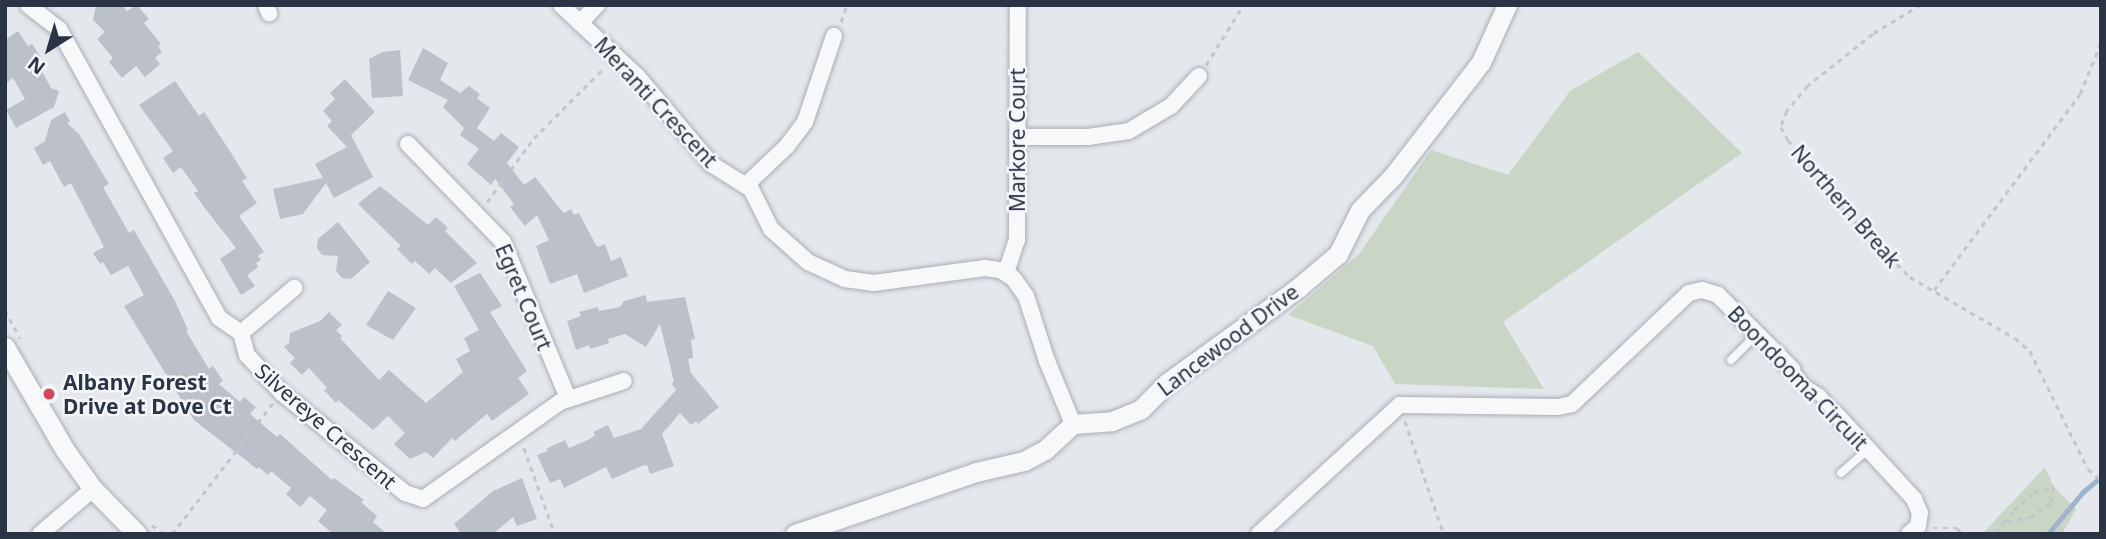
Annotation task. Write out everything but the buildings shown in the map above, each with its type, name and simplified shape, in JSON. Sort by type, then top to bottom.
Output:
[{"type":"street","name":"Silvereye Crescent","points":[[28,5],[59,29],[219,317],[240,333],[247,355],[282,393],[405,493],[418,499],[439,489],[516,432],[568,398],[624,382]]},
{"type":"street","name":"Meranti Crescent","points":[[561,5],[615,54],[664,106],[711,164],[746,185],[771,229],[800,257],[833,275],[874,283],[985,268],[1006,273]]},
{"type":"street","points":[[580,23],[597,5]]},
{"type":"street","name":"Markore Court","points":[[1006,273],[1017,240],[1018,5]]},
{"type":"street","name":"Lancewood Drive","points":[[1073,424],[1112,421],[1133,415],[1167,383],[1331,261],[1343,246],[1360,210],[1393,176],[1481,62],[1507,5]]},
{"type":"street","points":[[746,185],[787,146],[805,122],[834,36]]},
{"type":"street","points":[[1017,137],[1088,137],[1129,131],[1171,106],[1199,76]]},
{"type":"street","name":"Egret Court","points":[[408,144],[503,243],[512,258],[568,398]]},
{"type":"street","points":[[795,534],[827,528],[976,472],[1024,461],[1045,450],[1073,424],[1047,360],[1026,296],[1019,283],[1006,273]]},
{"type":"street","points":[[240,333],[294,288]]},
{"type":"street","name":"Boondooma Circuit","points":[[1400,405],[1558,407],[1572,404],[1689,293],[1702,290],[1718,295],[1792,369],[1804,385],[1820,395],[1914,499],[1920,513],[1914,530]]},
{"type":"street","points":[[15,347],[65,450],[93,489],[144,528]]},
{"type":"street","points":[[1259,534],[1400,405]]},
{"type":"street","points":[[40,534],[93,489]]},
{"type":"lane","points":[[1731,360],[1757,334]]},
{"type":"lane","points":[[1840,473],[1867,450]]},
{"type":"path","points":[[834,36],[847,5]]},
{"type":"path","points":[[1199,76],[1243,5]]},
{"type":"path","name":"Northern Break","points":[[1921,5],[1873,34],[1808,86],[1787,111],[1781,127],[1788,141],[1841,207],[1910,277],[2015,338],[2030,351],[2088,469],[2101,480]]},
{"type":"path","points":[[1934,290],[2080,94],[2101,42]]},
{"type":"path","points":[[476,213],[534,138],[594,79],[615,54]]},
{"type":"path","points":[[5,310],[15,347]]},
{"type":"path","points":[[172,534],[282,393]]},
{"type":"path","points":[[1400,405],[1444,534]]},
{"type":"path","points":[[516,432],[555,534]]},
{"type":"path","points":[[1996,534],[2003,523],[2034,492],[2054,487],[2050,503],[2032,517],[2003,523]]},
{"type":"path","points":[[144,528],[163,534]]},
{"type":"path","points":[[1914,530],[1956,528],[1962,534]]},
{"type":"green space","points":[[1638,52],[1742,153],[1503,322],[1544,389],[1395,384],[1373,346],[1288,315],[1359,254],[1431,150],[1508,175],[1570,91]]},
{"type":"green space","points":[[2045,467],[2054,487],[2076,509],[2062,534],[1982,534]]},
{"type":"waterway","points":[[2048,534],[2083,492],[2101,477]]},
{"type":"place","name":"Albany Forest Drive at Dove Ct","points":[[49,394]]}]
